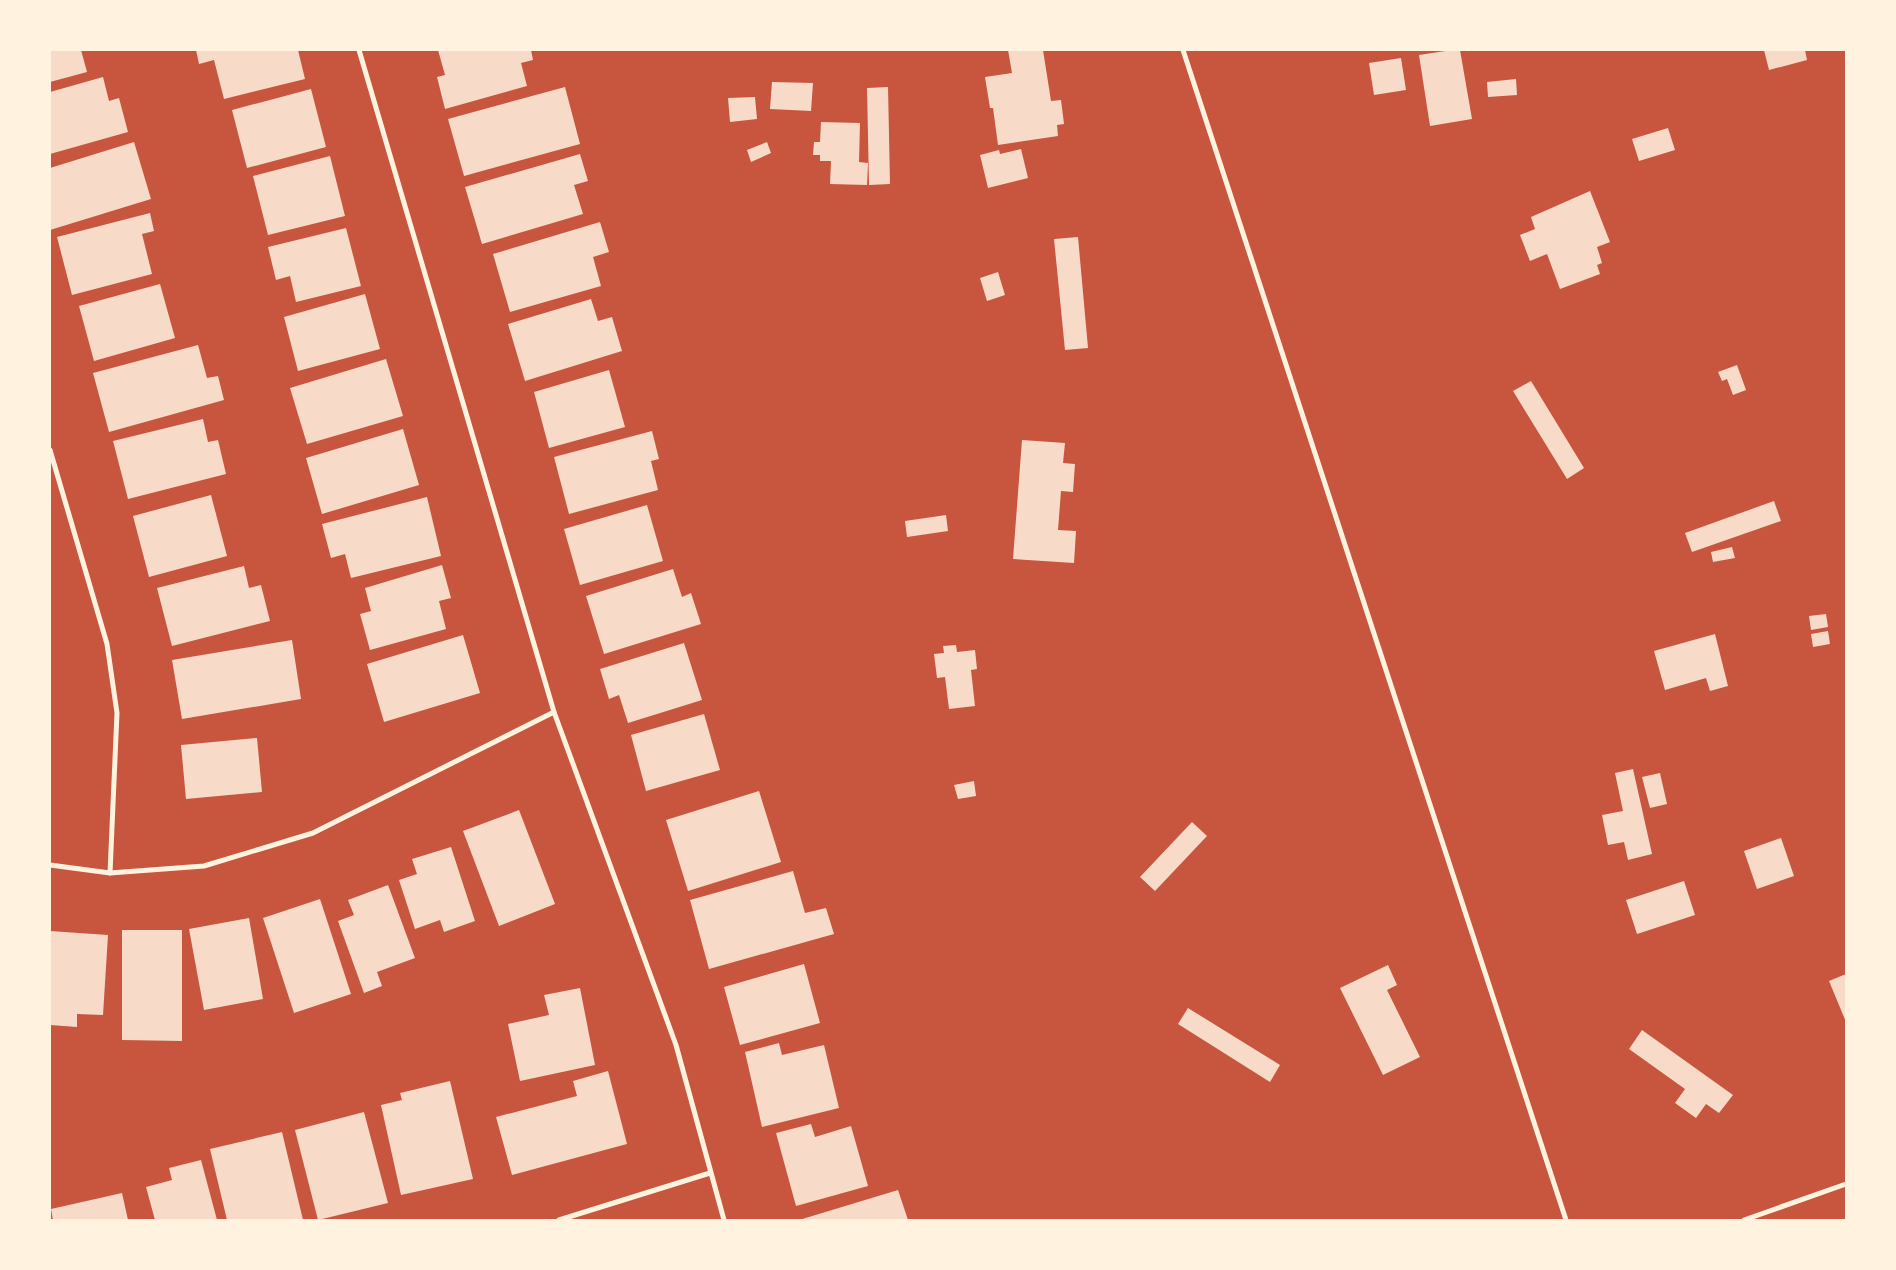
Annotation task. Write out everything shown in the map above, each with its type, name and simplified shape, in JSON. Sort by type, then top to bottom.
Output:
[{"type":"street","points":[[359,50],[554,712],[676,1045],[724,1220]]},
{"type":"street","points":[[1183,50],[1566,1220]]},
{"type":"street","points":[[50,450],[107,644],[117,713],[110,873]]},
{"type":"street","points":[[50,865],[110,873],[204,866],[313,833],[554,712]]},
{"type":"street","points":[[559,1220],[710,1172]]},
{"type":"street","points":[[1744,1220],[1846,1184]]},
{"type":"building","points":[[50,50],[81,50],[87,72],[50,82]]},
{"type":"building","points":[[196,50],[298,50],[305,79],[224,99],[214,60],[199,64]]},
{"type":"building","points":[[438,50],[531,50],[533,60],[521,63],[527,86],[445,109],[437,77],[445,75]]},
{"type":"building","points":[[1008,50],[1043,50],[1051,101],[1061,100],[1064,124],[1057,125],[1058,136],[998,145],[993,108],[990,108],[985,77],[1012,73]]},
{"type":"building","points":[[1460,50],[1472,119],[1430,126],[1419,55]]},
{"type":"building","points":[[1764,50],[1805,50],[1807,60],[1769,70]]},
{"type":"building","points":[[1401,58],[1406,90],[1374,95],[1369,63]]},
{"type":"building","points":[[103,77],[109,101],[119,98],[128,132],[50,154],[50,92]]},
{"type":"building","points":[[1516,79],[1517,95],[1488,97],[1487,82]]},
{"type":"building","points":[[772,82],[813,83],[811,111],[770,109]]},
{"type":"building","points":[[565,87],[580,144],[464,176],[448,119]]},
{"type":"building","points":[[888,87],[890,184],[869,185],[867,88]]},
{"type":"building","points":[[311,89],[326,147],[247,168],[232,110]]},
{"type":"building","points":[[755,97],[757,119],[730,122],[728,98]]},
{"type":"building","points":[[821,122],[860,123],[859,162],[868,163],[867,185],[830,184],[831,161],[820,161],[820,155],[813,155],[814,142],[820,142]]},
{"type":"building","points":[[1668,128],[1675,150],[1639,161],[1632,139]]},
{"type":"building","points":[[134,142],[151,199],[50,230],[50,168]]},
{"type":"building","points":[[767,142],[771,153],[751,162],[747,150]]},
{"type":"building","points":[[1021,149],[1028,178],[988,188],[980,155],[999,150],[1000,154]]},
{"type":"building","points":[[580,154],[588,181],[574,185],[583,214],[482,244],[465,187]]},
{"type":"building","points":[[330,156],[345,216],[268,235],[253,176]]},
{"type":"building","points":[[1590,191],[1610,242],[1597,247],[1602,263],[1597,265],[1600,274],[1560,289],[1547,254],[1530,261],[1520,235],[1535,229],[1531,217]]},
{"type":"building","points":[[150,213],[154,231],[142,234],[152,274],[72,295],[57,237]]},
{"type":"building","points":[[600,222],[609,252],[593,257],[601,286],[510,312],[493,254]]},
{"type":"building","points":[[346,228],[361,286],[296,302],[290,276],[276,280],[268,247]]},
{"type":"building","points":[[1078,237],[1088,348],[1065,350],[1054,239]]},
{"type":"building","points":[[998,272],[1005,295],[987,301],[980,278]]},
{"type":"building","points":[[160,284],[175,338],[94,361],[79,306]]},
{"type":"building","points":[[365,294],[380,349],[298,371],[284,317]]},
{"type":"building","points":[[591,299],[598,321],[612,317],[622,351],[525,381],[508,324]]},
{"type":"building","points":[[198,345],[207,378],[218,376],[224,400],[109,432],[93,373]]},
{"type":"building","points":[[386,359],[403,416],[307,444],[290,388]]},
{"type":"building","points":[[1737,365],[1746,390],[1733,395],[1727,379],[1722,381],[1718,372]]},
{"type":"building","points":[[609,370],[625,427],[549,448],[534,392]]},
{"type":"building","points":[[1531,381],[1584,468],[1567,479],[1513,391]]},
{"type":"building","points":[[203,419],[208,442],[218,440],[226,474],[128,499],[113,441]]},
{"type":"building","points":[[403,429],[419,485],[322,514],[306,458]]},
{"type":"building","points":[[652,431],[659,459],[651,461],[658,490],[569,514],[554,457]]},
{"type":"building","points":[[1022,440],[1065,443],[1063,463],[1075,464],[1073,492],[1061,491],[1058,530],[1076,531],[1074,563],[1013,559]]},
{"type":"building","points":[[211,495],[227,556],[149,577],[133,516]]},
{"type":"building","points":[[427,497],[441,556],[351,578],[345,554],[331,558],[322,524]]},
{"type":"building","points":[[1774,501],[1781,521],[1692,552],[1685,533]]},
{"type":"building","points":[[647,505],[663,561],[580,585],[564,529]]},
{"type":"building","points":[[946,515],[948,531],[907,537],[905,521]]},
{"type":"building","points":[[1732,547],[1735,558],[1713,562],[1711,552]]},
{"type":"building","points":[[442,565],[451,598],[439,601],[446,629],[370,650],[360,614],[371,611],[365,588]]},
{"type":"building","points":[[244,566],[249,588],[261,585],[270,621],[172,646],[157,588]]},
{"type":"building","points":[[673,569],[682,597],[691,593],[701,624],[604,654],[586,596]]},
{"type":"building","points":[[1826,614],[1828,627],[1811,630],[1809,616]]},
{"type":"building","points":[[1828,631],[1830,644],[1813,647],[1811,634]]},
{"type":"building","points":[[1715,634],[1728,686],[1710,691],[1706,678],[1665,690],[1654,651]]},
{"type":"building","points":[[463,635],[480,693],[384,722],[367,664]]},
{"type":"building","points":[[292,640],[301,699],[182,719],[172,660]]},
{"type":"building","points":[[684,643],[702,700],[628,723],[619,695],[609,699],[600,669]]},
{"type":"building","points":[[956,645],[957,652],[975,650],[977,669],[971,670],[975,706],[949,709],[945,677],[937,678],[934,654],[944,653],[943,646]]},
{"type":"building","points":[[704,714],[720,770],[646,791],[631,735]]},
{"type":"building","points":[[257,738],[262,792],[186,799],[181,745]]},
{"type":"building","points":[[1633,769],[1652,854],[1628,860],[1624,842],[1608,845],[1602,815],[1623,811],[1615,773]]},
{"type":"building","points":[[1660,773],[1667,804],[1650,808],[1642,777]]},
{"type":"building","points":[[974,781],[976,796],[958,799],[954,785]]},
{"type":"building","points":[[759,791],[781,862],[688,891],[666,820]]},
{"type":"building","points":[[519,810],[555,904],[499,926],[463,831]]},
{"type":"building","points":[[1192,822],[1207,836],[1155,891],[1140,877]]},
{"type":"building","points":[[1781,838],[1794,876],[1757,889],[1744,851]]},
{"type":"building","points":[[451,847],[475,921],[444,932],[440,920],[415,929],[399,880],[417,874],[412,859]]},
{"type":"building","points":[[793,871],[805,913],[826,908],[834,934],[709,969],[690,900]]},
{"type":"building","points":[[1684,881],[1695,915],[1637,934],[1626,900]]},
{"type":"building","points":[[388,885],[415,958],[377,972],[382,986],[364,993],[338,921],[354,915],[348,900]]},
{"type":"building","points":[[320,899],[351,994],[294,1013],[263,918]]},
{"type":"building","points":[[249,918],[263,999],[204,1010],[189,929]]},
{"type":"building","points":[[122,930],[182,930],[182,1041],[122,1040]]},
{"type":"building","points":[[50,931],[108,935],[103,1015],[77,1014],[77,1027],[50,1025]]},
{"type":"building","points":[[804,964],[820,1023],[740,1045],[724,987]]},
{"type":"building","points":[[1388,965],[1397,985],[1387,990],[1420,1057],[1383,1075],[1340,988]]},
{"type":"building","points":[[1846,974],[1846,1022],[1829,981]]},
{"type":"building","points":[[580,988],[595,1065],[520,1081],[508,1024],[549,1015],[544,995]]},
{"type":"building","points":[[1188,1008],[1280,1065],[1270,1082],[1178,1024]]},
{"type":"building","points":[[1642,1030],[1733,1095],[1719,1113],[1706,1104],[1696,1118],[1675,1103],[1685,1089],[1629,1049]]},
{"type":"building","points":[[779,1043],[782,1055],[824,1045],[839,1108],[762,1127],[745,1052]]},
{"type":"building","points":[[608,1071],[627,1144],[512,1175],[496,1117],[577,1096],[573,1081]]},
{"type":"building","points":[[450,1081],[473,1179],[401,1195],[381,1105],[402,1100],[400,1093]]},
{"type":"building","points":[[364,1112],[388,1203],[318,1220],[295,1130]]},
{"type":"building","points":[[811,1124],[815,1137],[851,1126],[868,1186],[796,1206],[776,1133]]},
{"type":"building","points":[[282,1132],[303,1220],[227,1220],[210,1149]]},
{"type":"building","points":[[201,1160],[217,1220],[155,1220],[146,1187],[172,1180],[169,1168]]},
{"type":"building","points":[[898,1190],[908,1220],[799,1220]]},
{"type":"building","points":[[122,1193],[128,1220],[53,1220],[51,1209]]}]
